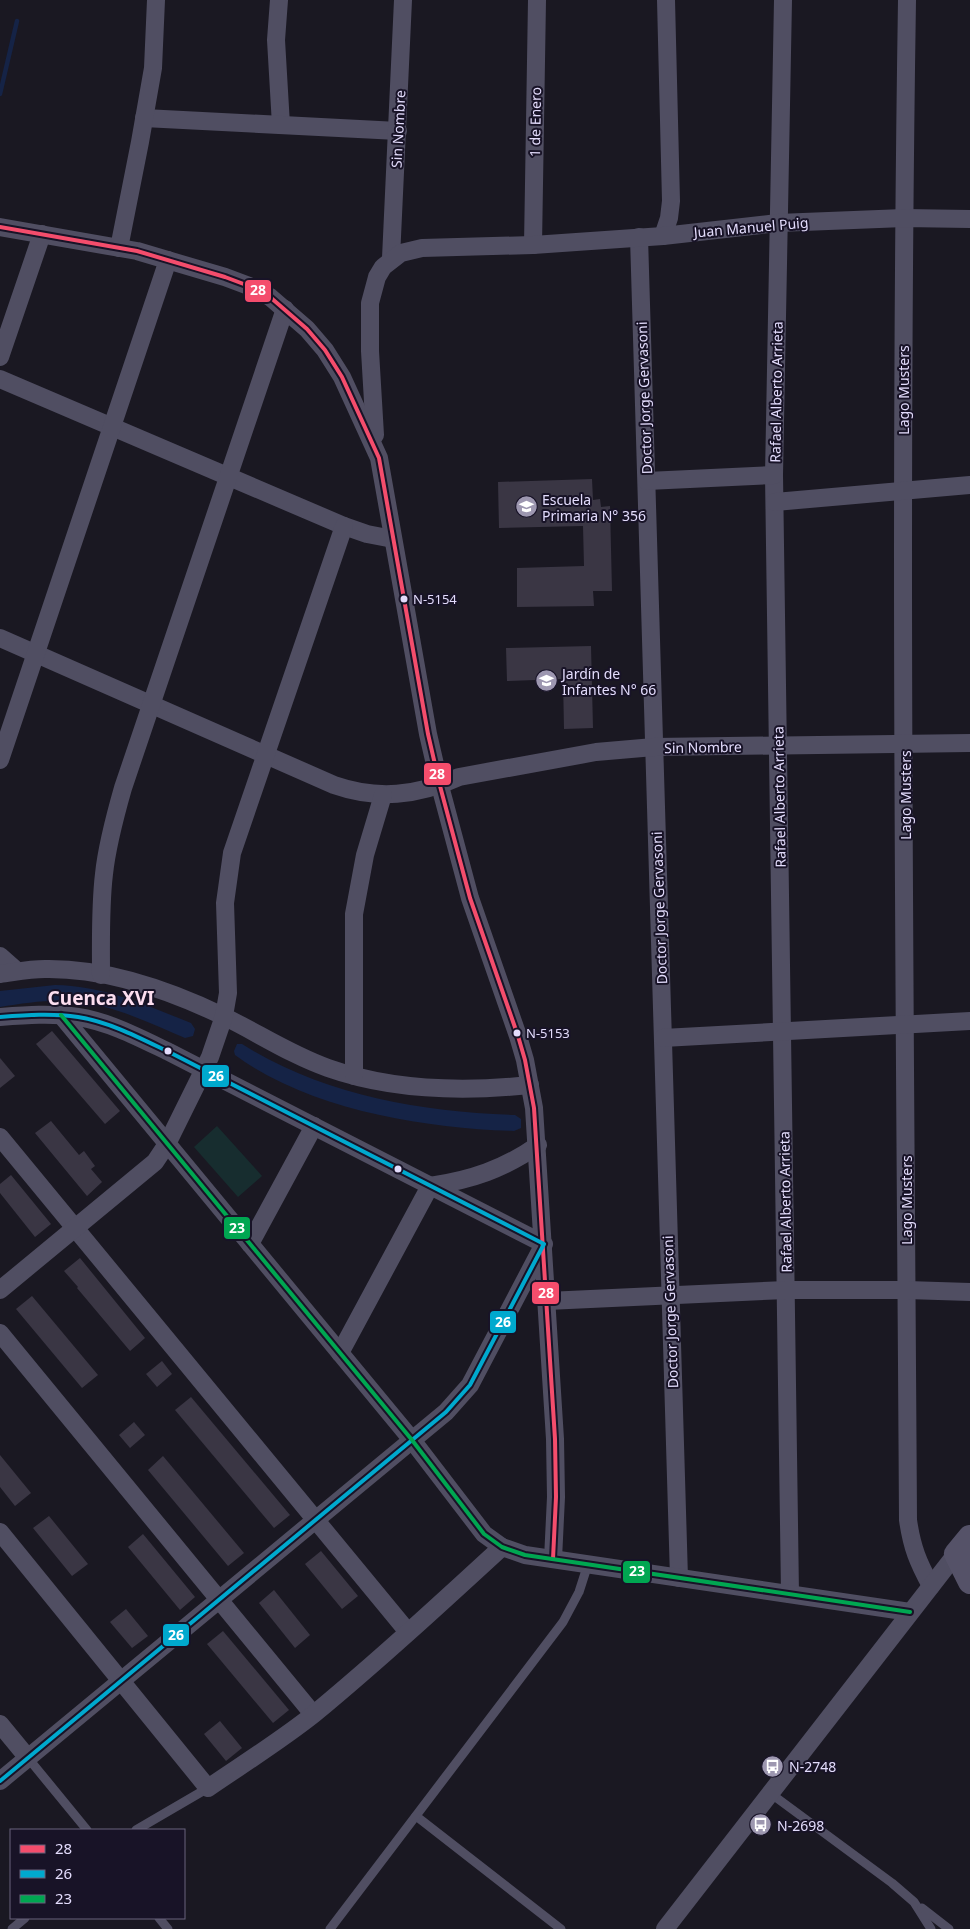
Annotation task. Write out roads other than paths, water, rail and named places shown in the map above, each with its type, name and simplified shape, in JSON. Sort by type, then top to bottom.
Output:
[{"type":"main road","points":[[963,1545],[970,1582]]},
{"type":"street","points":[[118,248],[153,68],[156,0]]},
{"type":"street","points":[[279,0],[276,40],[281,125]]},
{"type":"street","name":"Sin Nombre","points":[[391,258],[404,0]]},
{"type":"street","name":"1 de Enero","points":[[533,245],[537,0]]},
{"type":"street","points":[[663,236],[670,218],[671,201],[666,0]]},
{"type":"street","name":"Rafael Alberto Arrieta","points":[[783,0],[774,475],[790,1594]]},
{"type":"street","name":"Lago Musters","points":[[907,0],[903,491],[908,1520],[912,1545],[918,1563],[930,1586]]},
{"type":"street","points":[[144,118],[398,131]]},
{"type":"street","name":"Juan Manuel Puig","points":[[533,245],[663,236],[778,223],[904,218],[970,219]]},
{"type":"street","points":[[0,227],[118,248],[168,260],[225,277],[249,286],[270,298],[307,329],[325,350],[342,377],[379,458]]},
{"type":"street","points":[[0,357],[42,234]]},
{"type":"street","name":"Doctor Jorge Gervasoni","points":[[639,238],[679,1578]]},
{"type":"street","points":[[533,245],[422,248],[400,253],[391,258],[383,267],[377,277],[370,303],[372,390],[379,458],[428,734],[463,876],[518,1036],[530,1085],[538,1145],[556,1469],[553,1559]]},
{"type":"street","points":[[0,760],[168,260]]},
{"type":"street","points":[[101,975],[102,899],[108,846],[123,788],[285,309]]},
{"type":"street","points":[[0,379],[344,526],[367,534],[393,539]]},
{"type":"street","points":[[647,481],[774,475]]},
{"type":"street","points":[[775,502],[970,485]]},
{"type":"street","points":[[0,1290],[155,1162],[167,1144],[204,1070],[224,1016],[228,993],[225,928],[227,879],[239,830],[344,526]]},
{"type":"street","name":"Sin Nombre","points":[[0,638],[342,788],[367,794],[383,795],[440,786],[459,777],[596,752],[654,747],[970,743]]},
{"type":"street","points":[[354,1076],[354,914],[365,855],[383,795]]},
{"type":"street","points":[[0,956],[9,973],[45,969],[74,970],[154,988],[224,1016],[305,1059],[354,1076],[397,1084],[434,1088],[486,1089],[530,1085]]},
{"type":"street","points":[[61,1015],[412,1440],[484,1534],[502,1547],[526,1555],[910,1612]]},
{"type":"street","points":[[0,1017],[61,1015],[80,1017],[109,1025],[204,1070],[544,1244]]},
{"type":"street","points":[[663,1038],[970,1021]]},
{"type":"street","points":[[250,1244],[314,1126]]},
{"type":"street","points":[[0,1137],[408,1632]]},
{"type":"street","points":[[430,1186],[452,1183],[489,1173],[522,1156],[538,1145]]},
{"type":"street","points":[[340,1353],[430,1186]]},
{"type":"street","points":[[0,1781],[446,1412],[470,1385],[544,1244]]},
{"type":"street","points":[[547,1301],[786,1290],[970,1292]]},
{"type":"street","points":[[0,1333],[314,1714]]},
{"type":"street","points":[[0,1532],[208,1788],[314,1714],[502,1547]]},
{"type":"street","points":[[665,1929],[963,1545]]},
{"type":"street","points":[[0,1724],[28,1758]]},
{"type":"lane","points":[[330,1929],[563,1622],[579,1592],[588,1564]]},
{"type":"lane","points":[[28,1758],[86,1829]]},
{"type":"lane","points":[[138,1829],[208,1788]]},
{"type":"lane","points":[[770,1793],[892,1883],[949,1929]]},
{"type":"lane","points":[[416,1816],[561,1929]]},
{"type":"lane","points":[[914,1902],[931,1929]]},
{"type":"lane","points":[[12,1929],[25,1919]]},
{"type":"lane","points":[[160,1919],[168,1929]]},
{"type":"water","points":[[55,985],[91,989],[141,1003],[191,1023],[195,1029],[193,1036],[185,1038],[125,1013],[88,1003],[44,1001],[0,1007],[0,991]]},
{"type":"water","points":[[237,1044],[242,1044],[273,1062],[305,1076],[339,1088],[373,1098],[408,1105],[444,1110],[515,1115],[521,1119],[521,1128],[514,1131],[443,1126],[369,1112],[333,1102],[298,1090],[265,1074],[235,1055],[234,1051]]},
{"type":"waterway","points":[[0,94],[17,21]]},
{"type":"place","name":"Escuela Primaria N° 356","points":[[526,507]]},
{"type":"place","name":"N-5154","points":[[404,599]]},
{"type":"place","name":"Jardín de Infantes N° 66","points":[[546,681]]},
{"type":"place","name":"N-5153","points":[[517,1033]]},
{"type":"place","name":"N-2748","points":[[773,1766]]},
{"type":"place","name":"N-2698","points":[[761,1825]]},
{"type":"district","name":"Cuenca XVI","points":[[101,998]]}]
